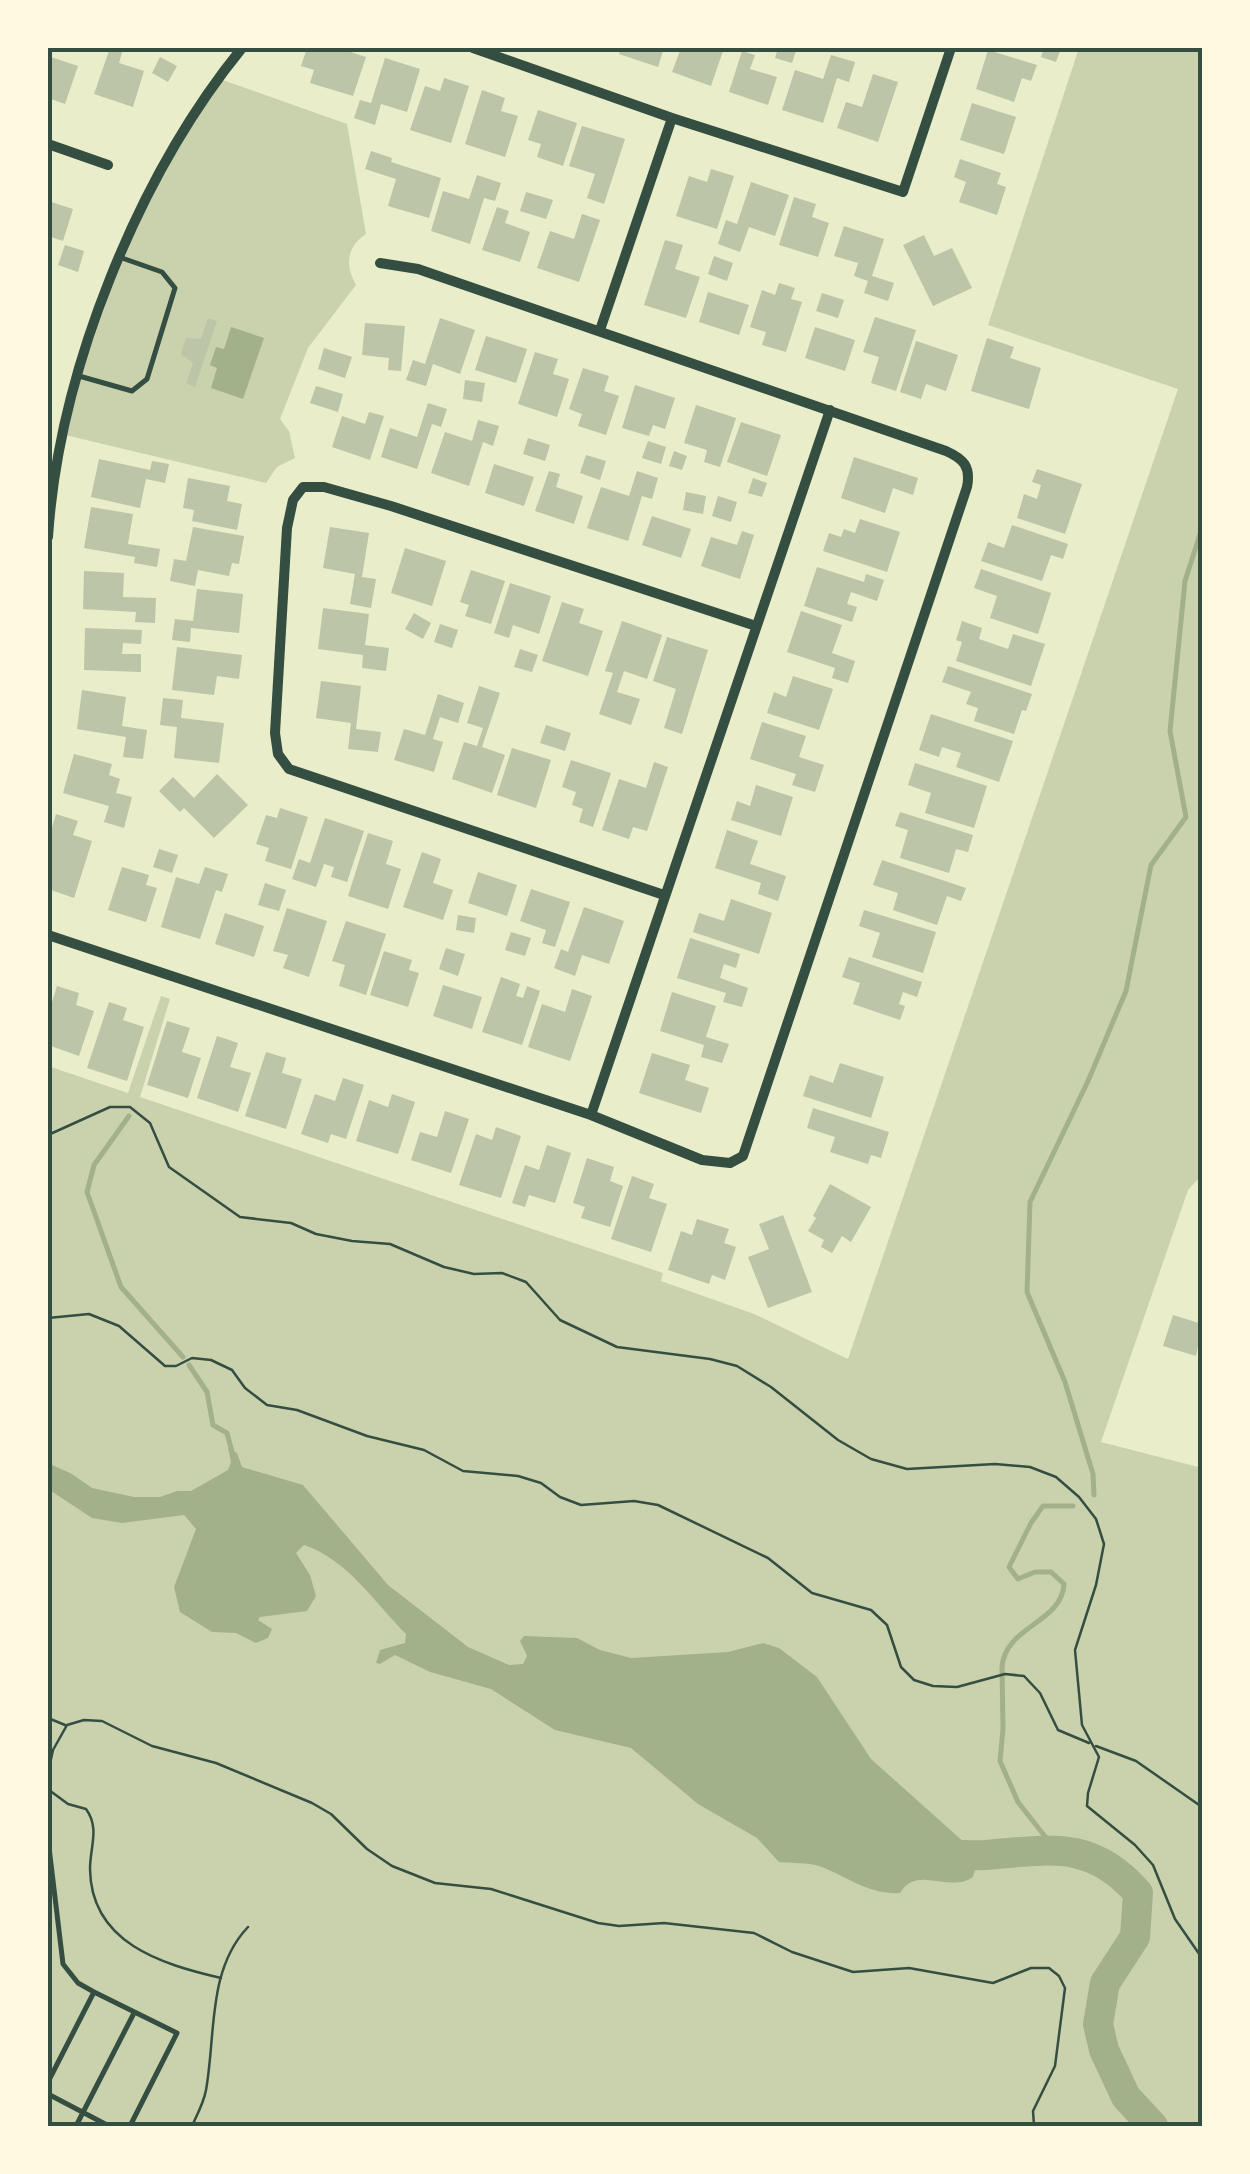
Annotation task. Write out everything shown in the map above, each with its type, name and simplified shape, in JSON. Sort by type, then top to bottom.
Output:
[{"type":"street","points":[[48,536],[61,434],[119,257],[147,194],[186,124],[242,48]]},
{"type":"street","points":[[472,48],[672,118],[903,192],[951,48]]},
{"type":"street","points":[[600,330],[672,118]]},
{"type":"street","points":[[48,144],[108,164]]},
{"type":"street","points":[[48,935],[591,1116],[702,1160],[730,1163],[743,1156],[967,487],[967,465],[960,456],[600,330],[418,269],[380,263]]},
{"type":"street","points":[[591,1116],[830,410]]},
{"type":"street","points":[[664,895],[290,769],[278,754],[275,733],[286,528],[293,500],[303,487],[324,487],[756,626]]},
{"type":"lane","points":[[78,376],[132,391],[147,379],[175,288],[162,272],[119,257]]},
{"type":"lane","points":[[48,1839],[64,1964],[78,1983],[177,2033],[130,2126]]},
{"type":"lane","points":[[48,2082],[94,1992]]},
{"type":"lane","points":[[76,2126],[135,2012]]},
{"type":"lane","points":[[48,2094],[110,2126]]},
{"type":"path","points":[[48,1135],[110,1107],[130,1107],[150,1122],[169,1167],[240,1217],[291,1223],[316,1234],[352,1241],[390,1244],[444,1267],[474,1274],[502,1273],[526,1282],[560,1320],[617,1348],[710,1358],[737,1366],[871,1460],[907,1469],[995,1464],[1030,1467],[1056,1477],[1096,1519],[1104,1544],[1096,1585],[1075,1650],[1082,1725],[1099,1757],[1088,1806],[1153,1865],[1175,1918],[1202,1958]]},
{"type":"path","points":[[48,1318],[89,1314],[119,1326],[165,1366],[176,1366],[192,1358],[211,1360],[232,1370],[245,1388],[268,1405],[297,1410],[368,1436],[424,1450],[463,1471],[541,1482],[560,1497],[581,1505],[634,1501],[658,1504],[768,1558],[812,1593],[871,1610],[886,1625],[901,1667],[914,1680],[932,1686],[957,1687],[1005,1674],[1024,1676],[1040,1693],[1058,1730],[1136,1761],[1202,1807]]},
{"type":"path","points":[[48,1718],[67,1726]]},
{"type":"path","points":[[221,1978],[138,1951],[110,1929],[96,1898],[90,1870],[94,1820],[86,1809],[68,1804],[49,1790],[53,1750],[67,1726],[84,1720],[102,1721],[152,1746],[216,1763],[312,1803],[331,1814],[392,1866],[435,1883],[491,1890],[609,1924],[664,1923],[754,1934],[792,1952],[853,1972],[909,1968],[994,1983],[1031,1968],[1048,1968],[1059,1976],[1065,1988],[1055,2066],[1034,2111],[1034,2126]]},
{"type":"path","points":[[192,2126],[206,2094],[221,1978],[233,1942],[248,1926]]},
{"type":"shaded area","points":[[1079,48],[1202,48],[1202,1175],[1188,1190],[1101,1442],[1202,1468],[1202,2126],[48,2126],[48,1066],[128,1093],[161,996],[170,999],[140,1097],[663,1273],[661,1281],[754,1314],[848,1359],[1178,389],[988,325]]},
{"type":"shaded area","points":[[217,78],[347,124],[366,234],[354,245],[349,257],[356,285],[308,348],[280,419],[289,431],[295,458],[277,467],[266,483],[61,434],[132,227]]},
{"type":"shaded area","points":[[231,327],[264,338],[243,399],[211,388],[217,368],[210,365],[216,347],[224,349]]},
{"type":"shaded area","points":[[228,1448],[237,1453],[242,1467],[303,1485],[388,1585],[468,1647],[509,1665],[523,1664],[527,1656],[520,1641],[524,1636],[577,1638],[600,1650],[631,1658],[728,1652],[763,1643],[779,1648],[817,1677],[871,1759],[965,1843],[975,1869],[973,1877],[954,1883],[915,1881],[900,1893],[888,1893],[819,1866],[779,1862],[757,1838],[698,1804],[631,1748],[555,1730],[491,1689],[430,1672],[395,1655],[376,1663],[380,1650],[405,1643],[406,1634],[347,1571],[304,1545],[296,1553],[310,1575],[316,1596],[307,1611],[260,1617],[258,1620],[272,1629],[268,1638],[256,1643],[236,1633],[212,1632],[180,1612],[174,1587],[196,1529],[184,1515],[122,1523],[92,1518],[48,1489],[48,1463],[92,1488],[134,1497],[191,1491],[228,1470]]},
{"type":"building","points":[[110,48],[123,49],[119,63],[144,71],[133,107],[94,94]]},
{"type":"building","points":[[307,48],[338,48],[366,57],[353,96],[310,83],[314,70],[301,66]]},
{"type":"building","points":[[621,48],[664,48],[658,67],[619,54]]},
{"type":"building","points":[[681,48],[724,48],[711,86],[672,72]]},
{"type":"building","points":[[778,48],[797,48],[792,63],[775,58]]},
{"type":"building","points":[[1044,48],[1061,48],[1056,62],[1041,57]]},
{"type":"building","points":[[988,50],[1037,65],[1031,81],[1022,78],[1014,102],[976,89]]},
{"type":"building","points":[[742,51],[755,55],[750,69],[777,77],[768,105],[729,92]]},
{"type":"building","points":[[831,55],[855,62],[849,82],[837,78],[823,123],[782,110],[795,70],[823,79]]},
{"type":"building","points":[[48,56],[78,66],[65,104],[48,98]]},
{"type":"building","points":[[160,57],[177,66],[168,82],[152,73]]},
{"type":"building","points":[[385,58],[420,69],[407,112],[381,104],[375,125],[354,118],[360,100],[371,103]]},
{"type":"building","points":[[873,74],[898,82],[878,142],[837,128],[846,102],[862,107]]},
{"type":"building","points":[[444,78],[469,86],[451,143],[410,130],[425,86],[440,91]]},
{"type":"building","points":[[482,90],[505,98],[501,111],[518,116],[505,157],[465,144]]},
{"type":"building","points":[[972,103],[1016,117],[1004,154],[960,140]]},
{"type":"building","points":[[538,110],[577,123],[563,166],[537,157],[541,144],[528,140]]},
{"type":"building","points":[[582,126],[625,139],[604,204],[587,198],[595,174],[569,166]]},
{"type":"building","points":[[371,151],[392,158],[391,162],[441,178],[429,218],[388,206],[396,179],[365,169]]},
{"type":"building","points":[[960,159],[1001,173],[997,184],[1006,187],[997,215],[959,202],[966,182],[954,177]]},
{"type":"building","points":[[711,169],[734,176],[717,229],[676,216],[689,176],[707,182]]},
{"type":"building","points":[[477,175],[501,183],[495,201],[484,198],[470,244],[431,231],[443,191],[469,199]]},
{"type":"building","points":[[751,182],[789,195],[775,236],[749,227],[740,252],[718,244],[726,220],[737,224]]},
{"type":"building","points":[[526,192],[553,200],[546,219],[520,211]]},
{"type":"building","points":[[794,197],[816,204],[812,217],[829,223],[818,257],[779,245]]},
{"type":"building","points":[[48,201],[73,209],[63,241],[48,236]]},
{"type":"building","points":[[497,207],[509,211],[505,223],[530,232],[520,262],[482,250]]},
{"type":"building","points":[[582,214],[600,220],[579,282],[537,268],[550,231],[574,239]]},
{"type":"building","points":[[844,226],[884,239],[872,276],[894,283],[888,301],[864,293],[868,281],[854,276],[858,263],[834,256]]},
{"type":"building","points":[[924,235],[934,256],[952,248],[972,288],[933,306],[903,245]]},
{"type":"building","points":[[665,240],[683,245],[675,269],[700,277],[686,318],[644,305]]},
{"type":"building","points":[[65,245],[84,251],[78,272],[58,265]]},
{"type":"building","points":[[714,256],[733,263],[727,281],[708,274]]},
{"type":"building","points":[[779,283],[795,288],[791,299],[802,302],[786,352],[762,345],[766,332],[750,327],[762,290],[775,295]]},
{"type":"building","points":[[708,292],[749,305],[739,335],[699,322]]},
{"type":"building","points":[[822,293],[844,300],[838,318],[816,311]]},
{"type":"building","points":[[875,317],[916,330],[896,391],[871,383],[879,357],[863,352]]},
{"type":"building","points":[[208,318],[217,321],[195,387],[186,383],[193,363],[181,354],[186,338],[201,339]]},
{"type":"building","points":[[440,318],[475,330],[460,374],[433,364],[426,386],[406,380],[413,360],[425,364]]},
{"type":"building","points":[[365,323],[405,326],[401,371],[388,370],[389,358],[362,355]]},
{"type":"building","points":[[815,327],[855,340],[845,371],[805,358]]},
{"type":"building","points":[[486,336],[527,349],[516,383],[475,370]]},
{"type":"building","points":[[987,338],[1014,347],[1010,358],[1041,368],[1029,409],[971,391]]},
{"type":"building","points":[[916,341],[958,355],[946,391],[926,384],[921,399],[900,392]]},
{"type":"building","points":[[324,348],[352,357],[345,378],[318,369]]},
{"type":"building","points":[[535,352],[558,359],[553,374],[569,379],[557,417],[518,404]]},
{"type":"building","points":[[583,368],[609,376],[604,391],[619,396],[606,435],[578,426],[582,414],[569,409]]},
{"type":"building","points":[[465,380],[485,383],[482,402],[463,399]]},
{"type":"building","points":[[635,385],[675,398],[665,429],[653,425],[649,436],[622,428]]},
{"type":"building","points":[[316,386],[343,394],[338,412],[310,403]]},
{"type":"building","points":[[428,403],[447,409],[441,427],[432,424],[417,469],[381,457],[390,428],[417,437]]},
{"type":"building","points":[[696,405],[736,418],[720,467],[704,462],[707,450],[684,443]]},
{"type":"building","points":[[369,412],[384,416],[370,460],[332,447],[342,416],[365,424]]},
{"type":"building","points":[[478,420],[499,426],[493,446],[483,442],[469,486],[431,473],[445,432],[472,441]]},
{"type":"building","points":[[741,422],[781,435],[767,476],[727,462]]},
{"type":"building","points":[[528,438],[550,445],[545,461],[523,454]]},
{"type":"building","points":[[648,441],[666,447],[661,464],[642,458]]},
{"type":"building","points":[[674,451],[687,456],[682,470],[669,466]]},
{"type":"building","points":[[586,455],[606,461],[600,480],[580,473]]},
{"type":"building","points":[[854,457],[918,478],[913,495],[893,488],[885,513],[841,498]]},
{"type":"building","points":[[99,459],[150,470],[152,461],[169,464],[165,483],[146,479],[140,508],[91,497]]},
{"type":"building","points":[[494,464],[534,477],[524,506],[485,493]]},
{"type":"building","points":[[1037,469],[1082,484],[1065,534],[1017,518],[1024,494],[1037,499],[1041,485],[1032,482]]},
{"type":"building","points":[[549,471],[560,474],[556,487],[583,496],[574,524],[535,511]]},
{"type":"building","points":[[637,471],[658,478],[652,499],[642,496],[628,541],[587,528],[601,487],[629,496]]},
{"type":"building","points":[[188,478],[230,486],[227,501],[242,504],[237,530],[192,521],[194,510],[183,508]]},
{"type":"building","points":[[753,478],[767,483],[762,497],[748,493]]},
{"type":"building","points":[[686,492],[706,496],[703,514],[683,510]]},
{"type":"building","points":[[718,496],[737,502],[731,522],[712,516]]},
{"type":"building","points":[[91,507],[133,514],[128,544],[160,549],[157,567],[134,563],[135,557],[84,548]]},
{"type":"building","points":[[652,516],[691,529],[681,558],[642,545]]},
{"type":"building","points":[[860,519],[900,532],[887,572],[823,551],[829,533],[841,537],[844,529],[855,533]]},
{"type":"building","points":[[1012,525],[1068,544],[1063,559],[1051,555],[1042,581],[981,561],[988,542],[1004,548]]},
{"type":"building","points":[[193,527],[244,536],[239,564],[232,563],[229,576],[198,570],[195,586],[170,581],[174,559],[186,561]]},
{"type":"building","points":[[330,527],[369,533],[362,577],[376,579],[371,608],[350,604],[355,574],[323,568]]},
{"type":"building","points":[[742,531],[754,535],[740,579],[701,566],[711,537],[737,545]]},
{"type":"building","points":[[405,548],[446,561],[432,606],[391,593]]},
{"type":"building","points":[[817,567],[864,582],[866,574],[884,580],[877,601],[851,592],[847,604],[857,607],[852,622],[804,606]]},
{"type":"building","points":[[981,569],[1051,593],[1038,634],[990,618],[997,596],[974,588]]},
{"type":"building","points":[[471,570],[505,581],[491,624],[465,616],[469,605],[460,602]]},
{"type":"building","points":[[84,571],[124,573],[123,597],[156,598],[155,623],[135,622],[136,612],[83,609]]},
{"type":"building","points":[[510,583],[551,596],[539,634],[513,625],[509,638],[494,633]]},
{"type":"building","points":[[197,589],[243,594],[239,633],[191,628],[190,642],[172,640],[175,619],[193,621]]},
{"type":"building","points":[[562,602],[584,609],[579,623],[603,631],[588,676],[542,661]]},
{"type":"building","points":[[323,608],[369,614],[365,645],[389,648],[386,671],[362,668],[363,655],[318,649]]},
{"type":"building","points":[[801,611],[842,625],[832,653],[855,661],[848,683],[832,678],[835,668],[787,652]]},
{"type":"building","points":[[414,613],[431,623],[423,639],[405,629]]},
{"type":"building","points":[[622,621],[662,635],[647,679],[624,671],[617,692],[640,699],[631,725],[599,714],[613,673],[605,671]]},
{"type":"building","points":[[962,621],[982,628],[979,639],[1008,649],[1013,634],[1045,644],[1031,686],[956,661],[962,642],[956,640]]},
{"type":"building","points":[[440,624],[458,630],[452,648],[434,642]]},
{"type":"building","points":[[85,628],[142,630],[141,644],[123,643],[122,654],[141,654],[141,672],[84,670]]},
{"type":"building","points":[[667,637],[708,650],[682,734],[664,728],[676,689],[653,681]]},
{"type":"building","points":[[177,647],[242,655],[239,679],[217,676],[214,695],[172,690]]},
{"type":"building","points":[[520,649],[538,655],[532,672],[514,667]]},
{"type":"building","points":[[948,666],[1032,694],[1014,734],[974,721],[978,708],[966,704],[971,692],[942,682]]},
{"type":"building","points":[[793,676],[833,689],[819,730],[767,713],[774,692],[786,697]]},
{"type":"building","points":[[321,681],[361,686],[356,729],[381,732],[378,752],[348,749],[351,723],[316,718]]},
{"type":"building","points":[[479,686],[500,693],[482,747],[505,755],[492,793],[452,779],[464,742],[477,746],[483,728],[467,723]]},
{"type":"building","points":[[82,690],[126,697],[122,726],[147,730],[143,759],[123,757],[126,737],[77,729]]},
{"type":"building","points":[[438,694],[464,703],[458,723],[440,717],[433,739],[443,742],[434,772],[394,760],[404,729],[425,735]]},
{"type":"building","points":[[163,698],[183,700],[181,718],[224,723],[219,763],[174,758],[177,727],[160,725]]},
{"type":"building","points":[[931,714],[1013,741],[999,782],[956,767],[961,753],[942,747],[939,757],[919,750]]},
{"type":"building","points":[[762,722],[806,736],[799,757],[824,765],[815,792],[792,785],[796,774],[750,759]]},
{"type":"building","points":[[546,725],[571,733],[565,751],[540,743]]},
{"type":"building","points":[[512,748],[551,760],[536,808],[497,795]]},
{"type":"building","points":[[74,754],[112,764],[109,775],[120,779],[116,793],[132,797],[124,828],[104,822],[109,806],[63,793]]},
{"type":"building","points":[[571,760],[611,773],[593,827],[579,822],[583,809],[572,805],[576,792],[562,787]]},
{"type":"building","points":[[654,762],[668,767],[647,831],[633,827],[629,839],[602,830],[619,779],[646,788]]},
{"type":"building","points":[[915,763],[987,786],[974,828],[925,813],[931,793],[908,785]]},
{"type":"building","points":[[217,774],[248,805],[214,838],[184,808],[180,812],[159,791],[173,777],[194,798]]},
{"type":"building","points":[[756,785],[793,797],[781,836],[731,820],[737,801],[750,806]]},
{"type":"building","points":[[280,808],[308,817],[291,869],[265,861],[269,848],[256,844],[266,815],[277,818]]},
{"type":"building","points":[[900,812],[973,835],[968,852],[956,849],[949,873],[900,858],[908,830],[895,826]]},
{"type":"building","points":[[56,814],[78,821],[73,835],[92,841],[74,898],[48,889],[48,841]]},
{"type":"building","points":[[325,818],[364,831],[347,882],[331,877],[334,867],[324,864],[316,887],[292,879],[299,859],[310,863]]},
{"type":"building","points":[[727,830],[758,841],[750,864],[786,876],[778,901],[758,894],[761,883],[715,868]]},
{"type":"building","points":[[368,833],[393,841],[386,864],[401,869],[388,909],[348,896]]},
{"type":"building","points":[[159,849],[178,855],[172,873],[153,867]]},
{"type":"building","points":[[422,852],[441,859],[433,883],[453,890],[443,920],[403,907]]},
{"type":"building","points":[[882,860],[966,888],[961,901],[947,896],[937,925],[893,910],[898,893],[873,885]]},
{"type":"building","points":[[122,867],[149,875],[146,885],[157,888],[146,922],[108,910]]},
{"type":"building","points":[[205,867],[228,874],[222,892],[216,890],[200,939],[161,927],[176,877],[199,884]]},
{"type":"building","points":[[478,872],[517,885],[507,916],[468,903]]},
{"type":"building","points":[[265,883],[286,890],[279,911],[258,905]]},
{"type":"building","points":[[531,889],[570,902],[555,947],[542,943],[546,930],[520,921]]},
{"type":"building","points":[[731,899],[772,913],[759,954],[693,932],[699,913],[724,921]]},
{"type":"building","points":[[584,907],[624,921],[609,964],[582,955],[575,976],[554,968],[561,949],[568,952]]},
{"type":"building","points":[[287,908],[327,921],[309,977],[283,968],[288,955],[273,951]]},
{"type":"building","points":[[864,910],[936,932],[923,973],[872,957],[880,933],[859,926]]},
{"type":"building","points":[[225,913],[264,926],[254,957],[215,944]]},
{"type":"building","points":[[458,915],[476,918],[474,933],[456,930]]},
{"type":"building","points":[[346,921],[386,934],[366,995],[339,986],[345,965],[332,961]]},
{"type":"building","points":[[511,932],[531,938],[525,956],[505,950]]},
{"type":"building","points":[[690,938],[740,954],[736,968],[724,964],[720,978],[748,988],[742,1007],[723,1002],[726,993],[677,978]]},
{"type":"building","points":[[446,948],[465,954],[458,976],[439,969]]},
{"type":"building","points":[[384,951],[412,960],[409,970],[419,973],[408,1007],[370,995]]},
{"type":"building","points":[[849,957],[922,982],[917,997],[903,992],[899,1004],[905,1006],[900,1020],[853,1004],[860,983],[842,977]]},
{"type":"building","points":[[501,977],[520,984],[516,996],[523,998],[527,986],[540,991],[522,1045],[482,1032]]},
{"type":"building","points":[[443,985],[482,997],[472,1029],[433,1016]]},
{"type":"building","points":[[57,986],[79,993],[76,1005],[94,1011],[79,1056],[48,1045],[48,1015]]},
{"type":"building","points":[[572,989],[592,996],[570,1061],[528,1047],[542,1004],[565,1012]]},
{"type":"building","points":[[672,992],[716,1006],[706,1037],[729,1044],[722,1063],[701,1057],[704,1045],[660,1031]]},
{"type":"building","points":[[109,1002],[127,1008],[123,1020],[144,1027],[127,1081],[87,1068]]},
{"type":"building","points":[[167,1021],[190,1028],[182,1052],[201,1058],[188,1098],[147,1085]]},
{"type":"building","points":[[217,1036],[238,1043],[230,1067],[251,1073],[238,1112],[197,1098]]},
{"type":"building","points":[[266,1052],[286,1058],[282,1073],[302,1079],[286,1129],[245,1116]]},
{"type":"building","points":[[652,1053],[690,1065],[685,1080],[709,1088],[701,1113],[639,1093]]},
{"type":"building","points":[[840,1063],[884,1077],[871,1118],[803,1096],[810,1075],[833,1083]]},
{"type":"building","points":[[343,1078],[364,1085],[346,1139],[331,1134],[328,1143],[301,1134],[315,1094],[335,1101]]},
{"type":"building","points":[[392,1094],[415,1102],[398,1154],[356,1141],[369,1100],[388,1107]]},
{"type":"building","points":[[813,1108],[889,1132],[881,1158],[871,1155],[868,1164],[830,1152],[835,1137],[807,1128]]},
{"type":"building","points":[[445,1111],[469,1119],[451,1173],[411,1160],[420,1132],[437,1137]]},
{"type":"building","points":[[496,1127],[521,1136],[501,1198],[459,1185],[476,1134],[492,1140]]},
{"type":"building","points":[[547,1145],[571,1153],[555,1203],[529,1195],[525,1207],[512,1203],[525,1165],[539,1170]]},
{"type":"building","points":[[587,1158],[614,1167],[610,1181],[623,1186],[610,1227],[581,1218],[585,1207],[573,1203]]},
{"type":"building","points":[[632,1176],[654,1184],[649,1198],[667,1204],[651,1252],[611,1239]]},
{"type":"building","points":[[830,1184],[871,1207],[851,1242],[842,1236],[832,1253],[821,1247],[824,1240],[808,1231]]},
{"type":"building","points":[[783,1215],[812,1292],[768,1308],[748,1257],[769,1249],[759,1224]]},
{"type":"building","points":[[697,1219],[729,1229],[724,1243],[736,1247],[725,1280],[712,1275],[709,1284],[668,1270],[681,1231],[692,1235]]},
{"type":"building","points":[[1173,1315],[1202,1324],[1196,1356],[1163,1346]]},
{"type":"waterway","points":[[1094,1495],[1093,1474],[1065,1382],[1027,1292],[1030,1202],[1126,991],[1151,865],[1186,817],[1170,731],[1185,581],[1202,528]]},
{"type":"waterway","points":[[129,1116],[94,1165],[87,1192],[121,1287],[183,1357]]},
{"type":"waterway","points":[[189,1365],[207,1392],[213,1425],[227,1433],[232,1452]]},
{"type":"waterway","points":[[1054,1848],[1018,1802],[1000,1761],[1002,1667],[1013,1642],[1054,1608],[1064,1584],[1051,1572],[1035,1572],[1018,1579],[1009,1567],[1043,1506],[1073,1506]]},
{"type":"waterway","points":[[931,1848],[964,1855],[1068,1852],[1103,1864],[1138,1893],[1135,1937],[1105,1983],[1098,2024],[1104,2050],[1126,2097],[1153,2126]]}]
